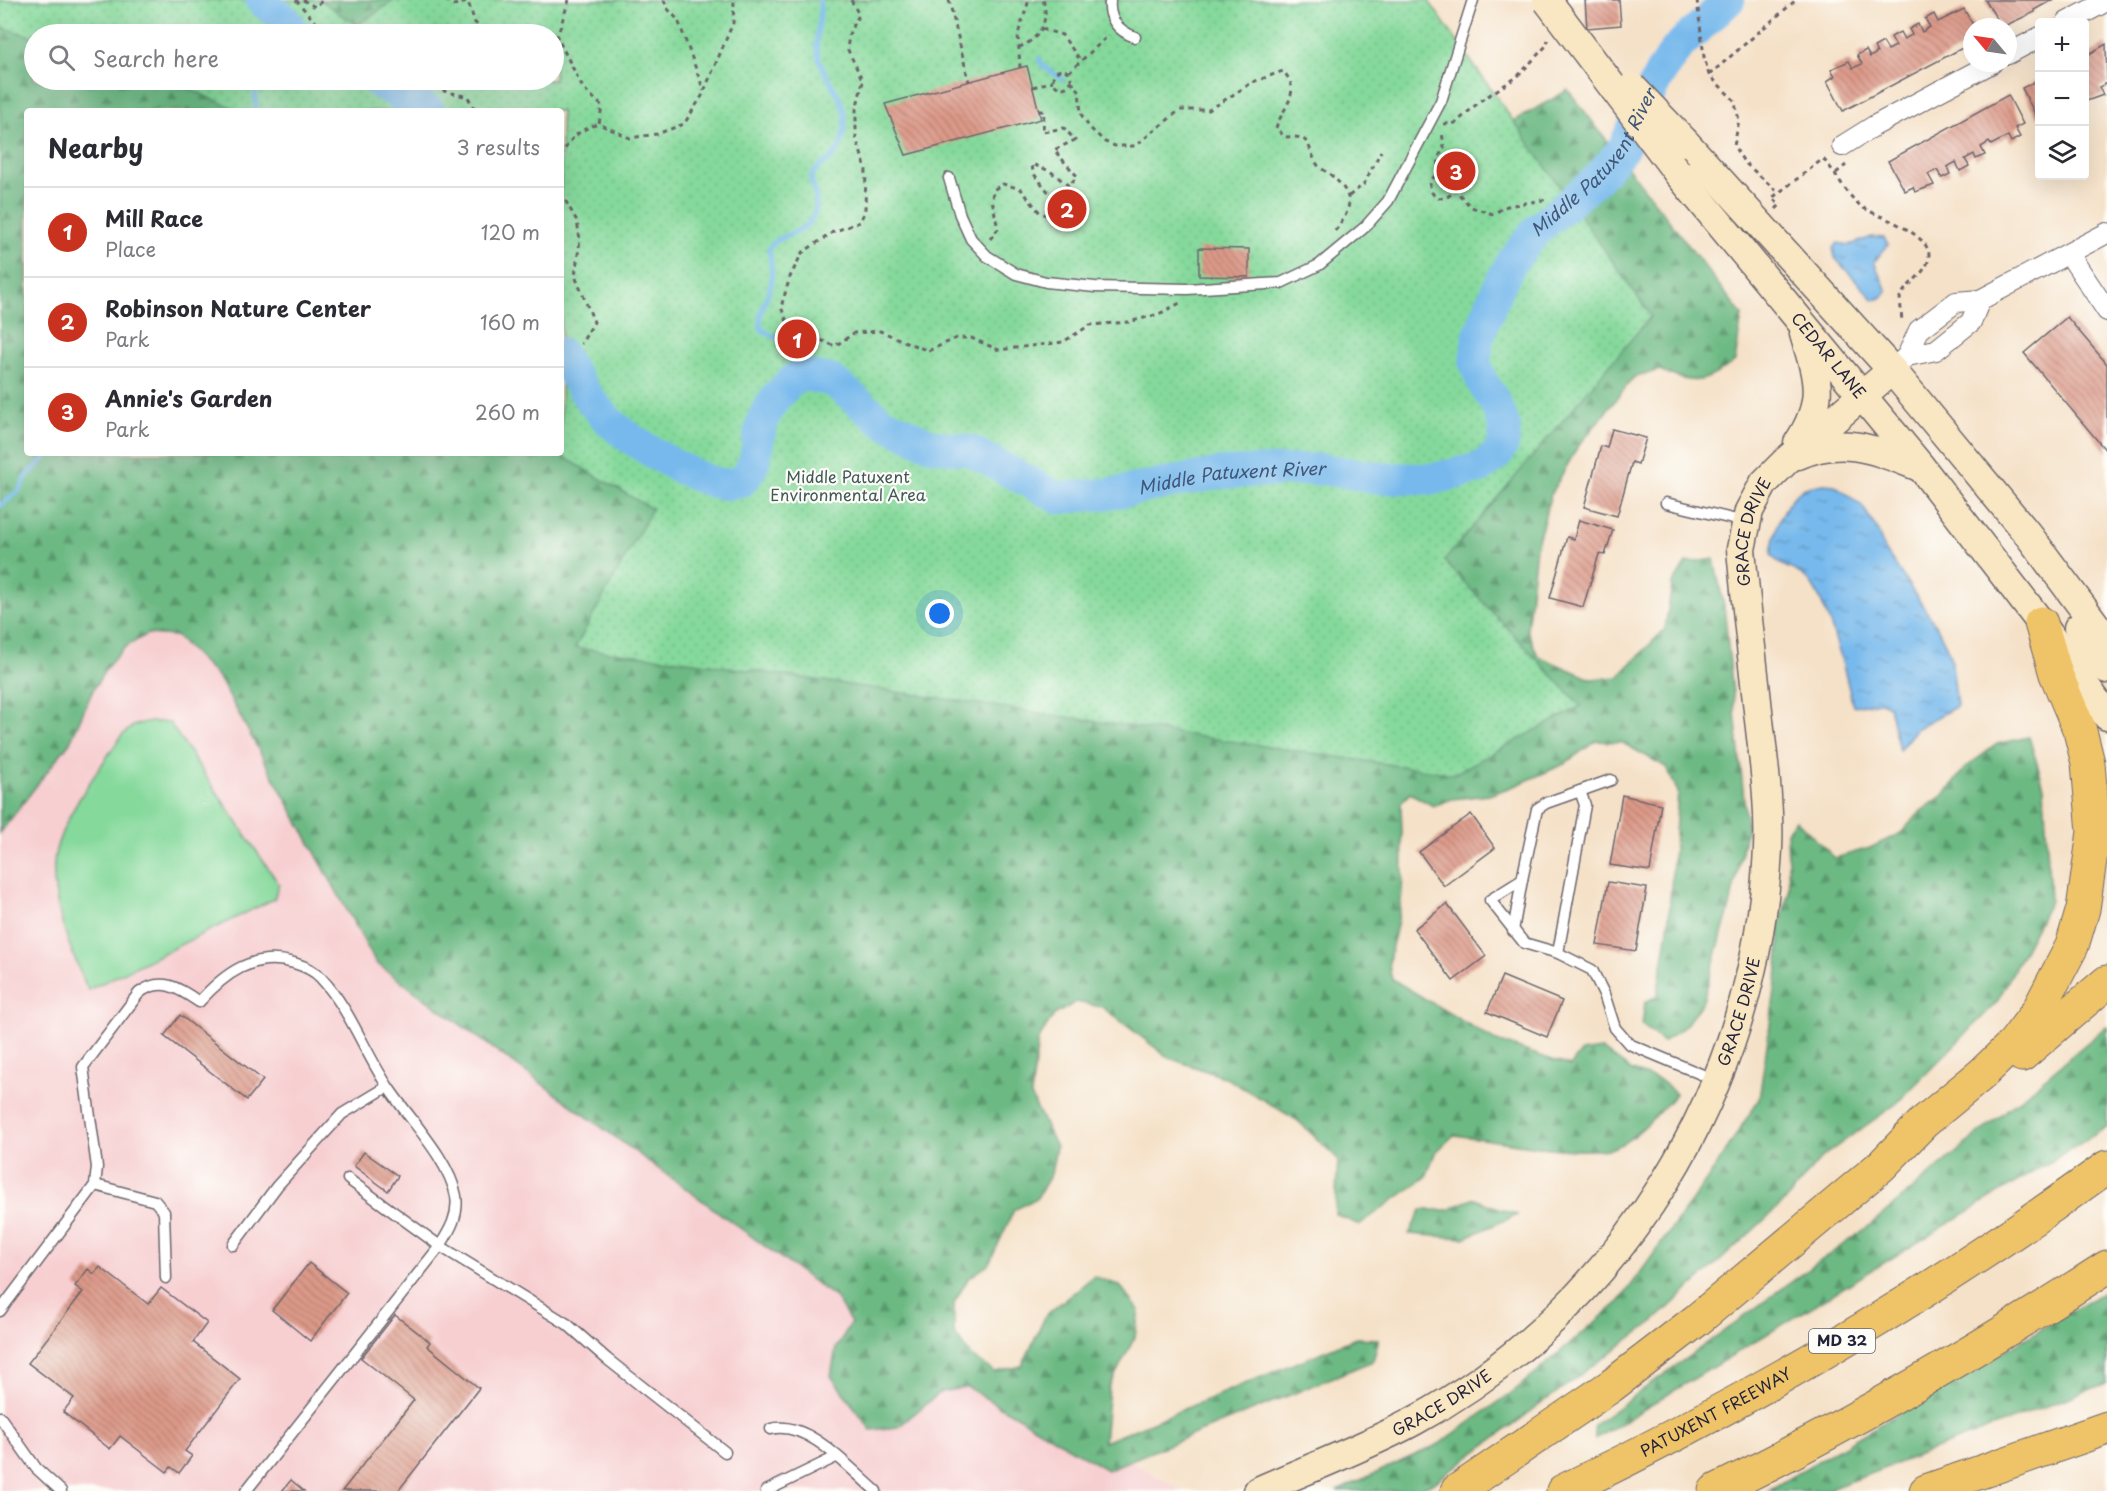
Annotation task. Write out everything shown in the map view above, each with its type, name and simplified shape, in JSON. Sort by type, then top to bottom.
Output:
[{"type":"highway","points":[[1881,1166],[1924,1122],[1982,1074],[2014,1043],[2054,984],[2072,946],[2084,909],[2094,832],[2088,763],[2080,731],[2056,674],[2041,623]]},
{"type":"highway","points":[[1457,1491],[1611,1386],[1697,1320],[1881,1166],[1988,1085],[2107,982]]},
{"type":"highway","name":"PATUXENT FREEWAY","points":[[1563,1491],[1821,1354],[1948,1276],[2107,1167]]},
{"type":"highway","points":[[1715,1491],[1856,1418],[1960,1359],[2107,1267]]},
{"type":"highway","points":[[1926,1491],[2107,1428]]},
{"type":"main road","name":"CEDAR LANE","points":[[2107,640],[2030,537],[1885,376],[1763,224],[1547,0],[1677,172],[1800,320],[1885,376],[1922,467],[2041,623],[2107,716]]},
{"type":"main road","points":[[1787,460],[1815,414],[1818,396],[1816,372],[1800,320]]},
{"type":"main road","name":"GRACE DRIVE","points":[[1258,1491],[1415,1420],[1498,1366],[1537,1334],[1595,1277],[1646,1212],[1677,1162],[1718,1082],[1736,1031],[1753,964],[1763,908],[1768,848],[1768,792],[1741,549],[1745,522],[1758,492],[1787,460],[1885,376]]},
{"type":"main road","points":[[1885,376],[2107,669]]},
{"type":"main road","points":[[1787,460],[1828,446],[1848,444],[1862,446],[1922,467]]},
{"type":"street","points":[[2075,18],[2107,1]]},
{"type":"street","points":[[2017,49],[2035,40]]},
{"type":"street","points":[[1842,146],[1874,126],[1975,72]]},
{"type":"street","points":[[1885,376],[1936,350],[1971,322],[1980,300],[2107,233]]},
{"type":"street","points":[[2068,254],[2107,311]]},
{"type":"lane","points":[[1110,0],[1111,15],[1118,27],[1135,37]]},
{"type":"lane","points":[[949,178],[960,215],[971,238],[987,256],[1016,274],[1046,282],[1095,287],[1197,288],[1281,284],[1315,268],[1365,227],[1388,201],[1441,101],[1473,0]]},
{"type":"lane","points":[[1666,503],[1745,522]]},
{"type":"lane","points":[[1513,931],[1537,809],[1546,802],[1611,780]]},
{"type":"lane","points":[[1558,953],[1585,806],[1580,791]]},
{"type":"lane","points":[[1522,880],[1490,900],[1513,931],[1528,945],[1558,953],[1592,970],[1604,994],[1615,1028],[1629,1044],[1718,1082]]},
{"type":"lane","points":[[0,1311],[95,1185],[97,1167],[83,1067],[107,1032],[148,986],[161,983],[178,987],[199,1002],[212,987],[244,965],[272,959],[306,967],[320,977],[333,993],[387,1086],[446,1169],[453,1185],[457,1209],[453,1224],[440,1246],[246,1491]]},
{"type":"lane","points":[[233,1245],[277,1186],[334,1121],[356,1104],[387,1086]]},
{"type":"lane","points":[[348,1179],[440,1246],[567,1324],[607,1359],[725,1452]]},
{"type":"lane","points":[[95,1185],[155,1201],[164,1212],[166,1278]]},
{"type":"lane","points":[[0,1417],[36,1468],[61,1491]]},
{"type":"lane","points":[[771,1429],[782,1426],[796,1429],[812,1437],[876,1491]]},
{"type":"lane","points":[[766,1491],[836,1457]]},
{"type":"path","points":[[296,0],[317,24]]},
{"type":"path","points":[[303,0],[315,7],[323,0]]},
{"type":"path","points":[[445,0],[454,5],[468,2],[477,24]]},
{"type":"path","points":[[560,24],[569,0]]},
{"type":"path","points":[[664,0],[678,20],[704,91]]},
{"type":"path","points":[[564,151],[572,137],[587,127],[599,124],[630,138],[657,134],[684,124],[704,91],[733,23],[734,0]]},
{"type":"path","points":[[852,0],[859,15],[850,31],[847,48],[863,81],[856,110],[856,138],[866,169],[865,210],[860,222],[833,232],[802,253],[790,277],[781,307],[789,327],[834,346],[855,333],[880,331],[928,351],[957,338],[971,338],[999,350],[1063,342],[1090,325],[1129,322],[1160,314],[1178,306],[1197,288]]},
{"type":"path","points":[[949,0],[969,81]]},
{"type":"path","points":[[1020,68],[1018,34],[1029,0]]},
{"type":"path","points":[[1019,47],[1032,41],[1042,29],[1045,16],[1043,0]]},
{"type":"path","points":[[1697,0],[1704,57],[1709,75],[1734,100],[1738,120],[1734,146],[1744,162],[1778,192],[1823,159],[1855,202],[1868,210],[1892,219],[1925,244],[1929,254],[1926,267],[1900,297],[1885,376]]},
{"type":"path","points":[[1709,75],[1796,0]]},
{"type":"path","points":[[1069,72],[1118,27]]},
{"type":"path","points":[[1042,29],[1062,34],[1081,61]]},
{"type":"path","points":[[1427,126],[1456,123],[1480,100],[1517,77],[1546,46],[1549,36]]},
{"type":"path","points":[[564,54],[583,88],[602,106],[599,124]]},
{"type":"path","points":[[1033,87],[1053,81],[1058,70],[1069,72]]},
{"type":"path","points":[[1069,72],[1071,81],[1079,90],[1082,114],[1089,127],[1105,142],[1115,146],[1135,146],[1180,110],[1209,110],[1253,82],[1283,71],[1289,79],[1293,93],[1276,128],[1285,137],[1298,136],[1310,144],[1317,165],[1333,177],[1349,196],[1350,210],[1328,238]]},
{"type":"path","points":[[1053,81],[1056,86],[1062,88],[1071,81]]},
{"type":"path","points":[[444,90],[468,97],[472,106],[478,108]]},
{"type":"path","points":[[980,249],[999,229],[992,200],[993,190],[1003,184],[1021,189],[1040,213],[1064,220],[1059,205],[1033,173],[1032,164],[1050,171],[1069,186],[1077,176],[1054,150],[1075,140],[1064,128],[1043,132],[1044,111],[1039,111]]},
{"type":"path","points":[[1440,174],[1438,159],[1444,147],[1442,124]]},
{"type":"path","points":[[1349,196],[1364,184],[1381,151]]},
{"type":"path","points":[[1440,174],[1450,178],[1453,188],[1471,207],[1493,214],[1507,206],[1549,199]]},
{"type":"path","points":[[1440,174],[1431,181],[1432,192],[1443,198],[1449,195],[1453,188]]},
{"type":"path","points":[[564,198],[578,221],[580,240],[575,276],[594,322],[581,344]]},
{"type":"shaded area","points":[[0,27],[24,64],[24,90],[32,90],[28,108],[24,108],[24,456],[30,456],[875,1315],[1183,1491],[0,1491]]},
{"type":"green space","name":"Middle Patuxent Environmental Area","points":[[0,0],[895,0],[1483,139],[1568,90],[1742,315],[1735,361],[1715,374],[1699,380],[1682,379],[1660,370],[1634,377],[1577,448],[1551,494],[1536,548],[1527,630],[1538,656],[1591,679],[1618,677],[1665,629],[1672,585],[1686,563],[1714,559],[1724,606],[1747,828],[1730,906],[1703,1001],[1685,1026],[1663,1042],[1642,1025],[1645,1002],[1657,996],[1668,929],[1678,792],[1666,767],[1621,742],[1596,741],[1564,764],[1489,795],[1452,799],[1433,806],[1410,793],[1401,803],[1402,884],[1399,916],[1390,957],[1389,968],[1392,979],[1494,1040],[1570,1066],[1581,1052],[1602,1049],[1632,1071],[1660,1080],[1676,1094],[1626,1142],[1605,1149],[1564,1149],[1454,1135],[1435,1153],[1426,1177],[1359,1225],[1335,1214],[1338,1159],[1297,1120],[1226,1078],[1169,1058],[1102,1007],[1076,1002],[1054,1015],[1038,1040],[1031,1096],[1056,1147],[1051,1174],[1037,1198],[1014,1210],[989,1264],[968,1279],[954,1303],[954,1333],[971,1356],[995,1372],[1022,1366],[1046,1315],[1094,1276],[1120,1286],[1139,1310],[1135,1337],[1109,1387],[1104,1442],[1356,1338],[1379,1339],[1373,1361],[1107,1470],[967,1387],[941,1392],[898,1427],[871,1430],[831,1376],[836,1348],[851,1323],[836,1298],[376,963],[219,678],[176,636],[147,634],[124,648],[107,667],[93,690],[70,742],[0,833]]},
{"type":"green space","points":[[0,0],[320,0],[356,24],[24,24],[24,34],[0,27]]},
{"type":"green space","name":"Middle Patuxent Environmental Area","points":[[395,0],[1428,0],[1651,316],[1444,561],[1581,706],[1454,774],[687,661],[575,648],[652,509],[562,456],[564,456],[564,108],[233,108],[191,90],[564,90],[564,24],[359,24]]},
{"type":"green space","points":[[145,722],[169,722],[279,884],[274,899],[88,990],[61,918],[56,898],[54,860],[58,843],[70,815],[86,788],[121,736],[133,726]]},
{"type":"green space","points":[[2029,737],[2044,787],[2050,901],[1997,1002],[1896,1104],[1822,1157],[1785,1201],[1654,1321],[1436,1481],[1416,1491],[1337,1491],[1439,1444],[1514,1391],[1620,1301],[1713,1171],[1759,1099],[1778,970],[1780,922],[1789,892],[1787,831],[1796,820],[1835,858],[1870,848],[1901,833],[1921,811],[1946,793],[1964,769],[1997,744]]},
{"type":"green space","points":[[2107,1026],[2107,1127],[1595,1439],[1594,1425],[1870,1225]]},
{"type":"green space","points":[[1472,1198],[1517,1215],[1464,1238],[1409,1234],[1421,1210],[1449,1210]]},
{"type":"green space","points":[[2107,1290],[2107,1383],[1825,1491],[1767,1491]]},
{"type":"water","points":[[1872,237],[1884,238],[1888,245],[1874,262],[1887,291],[1881,298],[1874,300],[1835,258],[1833,248],[1838,243],[1850,245]]},
{"type":"water","points":[[1824,484],[1835,485],[1862,506],[1877,529],[1884,548],[1937,627],[1951,656],[1957,706],[1917,728],[1899,750],[1889,706],[1880,702],[1853,706],[1829,621],[1815,590],[1808,580],[1780,563],[1771,554],[1777,527],[1791,500],[1805,488]]},
{"type":"building","points":[[1585,0],[1619,0],[1621,25],[1587,28]]},
{"type":"building","points":[[1985,0],[2052,0],[2034,10],[2035,12],[2017,20],[2017,18],[1996,18]]},
{"type":"building","points":[[1964,9],[1969,18],[1963,18],[1963,48],[1843,111],[1827,81],[1835,76],[1831,69],[1849,61],[1853,68],[1862,64],[1857,55],[1866,50],[1870,57],[1877,53],[1874,47],[1883,42],[1888,50],[1896,46],[1891,37],[1900,32],[1904,39],[1912,35],[1909,29],[1918,24],[1922,32],[1930,27],[1925,19],[1934,14],[1938,22]]},
{"type":"building","points":[[2106,44],[2107,83],[2099,87],[2103,95],[2089,100],[2089,72],[2089,54]]},
{"type":"building","points":[[1027,66],[1041,119],[906,155],[885,104]]},
{"type":"building","points":[[2035,82],[2035,114],[2022,88]]},
{"type":"building","points":[[2008,95],[2023,124],[2015,128],[2020,137],[2011,142],[2008,136],[1991,145],[1989,142],[1981,147],[1985,155],[1976,159],[1974,154],[1965,159],[1969,166],[1960,171],[1956,162],[1947,167],[1950,174],[1942,178],[1937,170],[1928,174],[1934,185],[1915,192],[1913,187],[1905,191],[1888,161]]},
{"type":"building","points":[[1199,248],[1249,249],[1249,277],[1199,276]]},
{"type":"building","points":[[2067,317],[2107,364],[2107,452],[2024,353]]},
{"type":"building","points":[[1612,429],[1646,438],[1638,464],[1632,462],[1617,516],[1584,507],[1601,446],[1607,448]]},
{"type":"building","points":[[1579,520],[1613,530],[1605,555],[1599,554],[1583,607],[1550,598],[1567,537],[1574,539]]},
{"type":"building","points":[[1622,795],[1661,804],[1650,871],[1610,865]]},
{"type":"building","points":[[1471,814],[1495,848],[1444,886],[1419,852]]},
{"type":"building","points":[[1608,882],[1647,888],[1636,951],[1597,945]]},
{"type":"building","points":[[1447,904],[1486,956],[1453,981],[1414,929]]},
{"type":"building","points":[[1502,976],[1562,1001],[1547,1037],[1487,1012]]},
{"type":"building","points":[[180,1015],[263,1080],[247,1100],[164,1036]]},
{"type":"building","points":[[364,1152],[398,1176],[388,1191],[354,1166]]},
{"type":"building","points":[[309,1263],[347,1293],[310,1341],[272,1310]]},
{"type":"building","points":[[100,1267],[148,1304],[161,1288],[207,1323],[193,1342],[240,1379],[185,1451],[192,1456],[179,1473],[171,1467],[167,1472],[120,1436],[110,1449],[63,1412],[74,1398],[28,1363],[83,1292],[75,1286],[88,1269],[94,1274]]},
{"type":"building","points":[[395,1315],[430,1342],[427,1346],[479,1388],[398,1491],[342,1491],[414,1400],[361,1358]]},
{"type":"building","points":[[291,1480],[304,1491],[282,1491]]},
{"type":"waterway","name":"Middle Patuxent River","points":[[261,0],[288,24]]},
{"type":"waterway","points":[[800,374],[796,348],[762,330],[760,317],[772,280],[769,249],[781,238],[804,227],[810,221],[816,201],[811,177],[839,148],[845,125],[841,102],[825,73],[817,50],[820,0]]},
{"type":"waterway","name":"Middle Patuxent River","points":[[564,359],[589,397],[609,421],[619,429],[679,468],[722,484],[741,482],[747,476],[753,463],[761,426],[767,411],[782,391],[800,374],[833,381],[883,422],[931,445],[971,451],[1059,498],[1115,493],[1221,473],[1322,469],[1381,478],[1433,479],[1480,468],[1496,456],[1503,445],[1505,427],[1475,363],[1478,338],[1497,289],[1513,260],[1537,230],[1596,180],[1622,150],[1659,75],[1677,48],[1729,0]]},
{"type":"waterway","points":[[1039,59],[1043,66],[1062,79]]},
{"type":"waterway","points":[[255,90],[256,108]]},
{"type":"waterway","name":"Middle Patuxent River","points":[[392,90],[424,108]]},
{"type":"waterway","points":[[0,506],[19,491],[26,477],[47,456]]},
{"type":"place","name":"Annie's Garden","points":[[1456,171]]},
{"type":"place","name":"Robinson Nature Center","points":[[1067,209]]},
{"type":"place","name":"Mill Race","points":[[797,339]]}]
